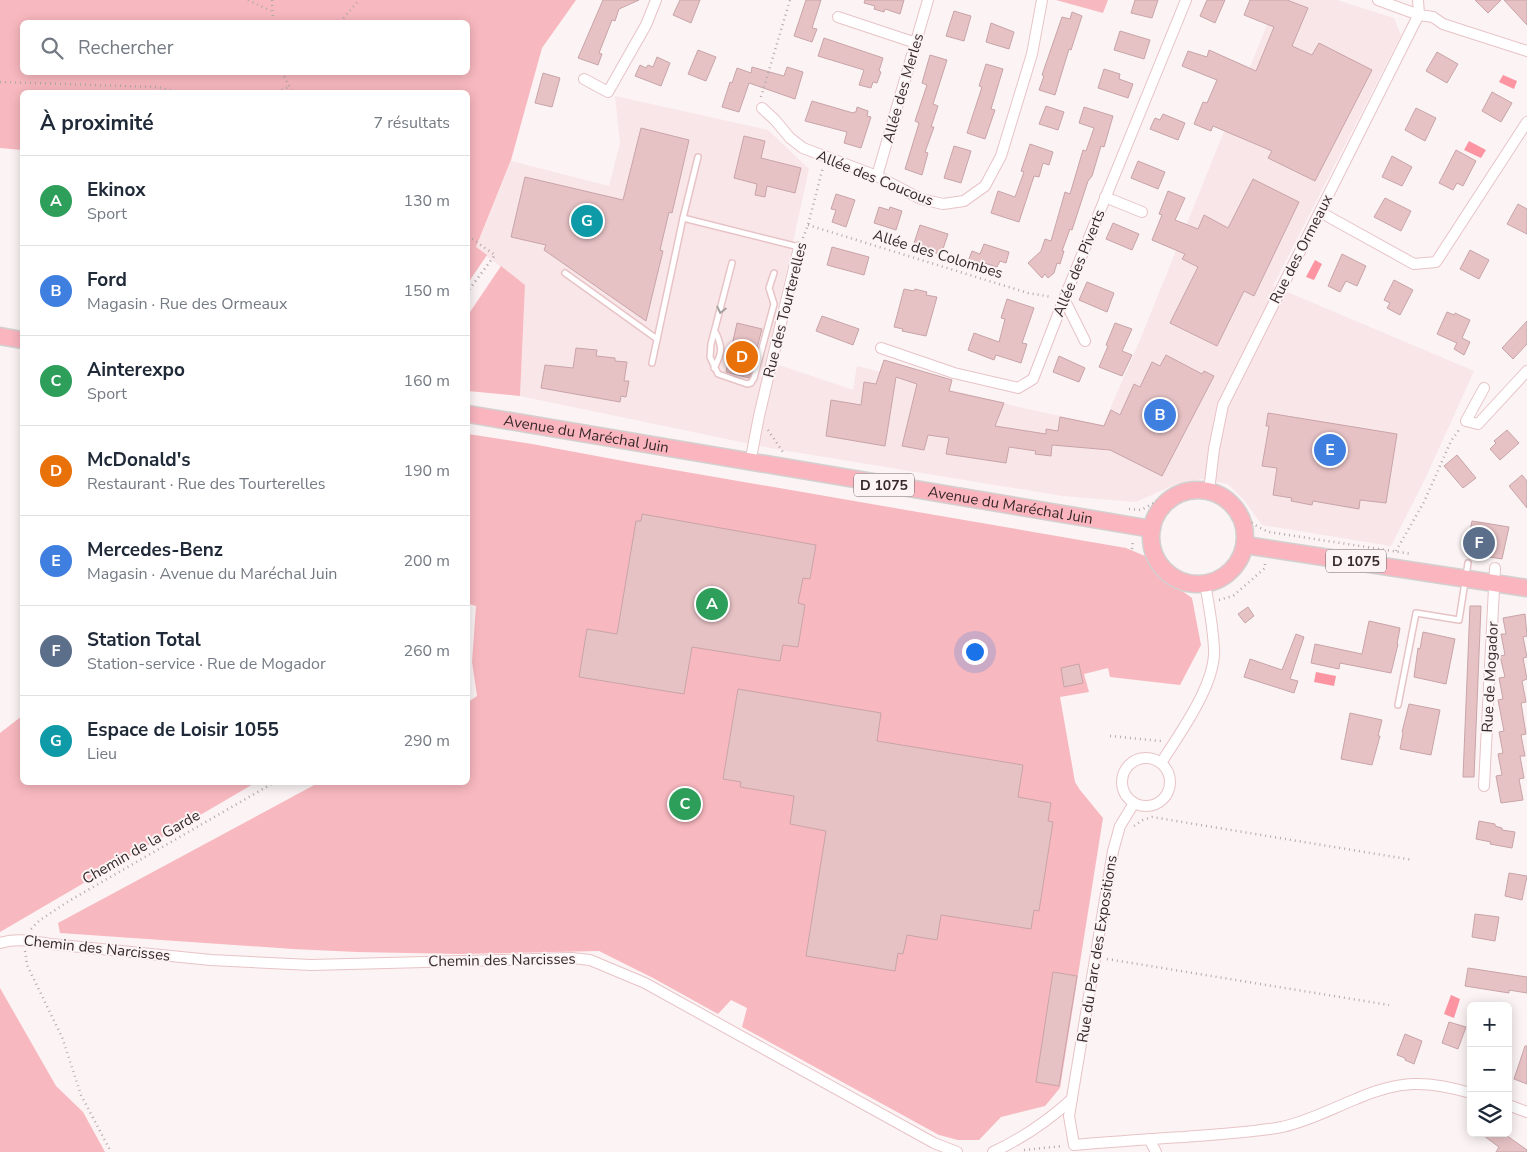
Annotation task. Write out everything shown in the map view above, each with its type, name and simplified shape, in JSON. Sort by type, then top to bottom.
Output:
[{"type":"main road","points":[[0,336],[20,340]]},
{"type":"main road","name":"Avenue du Maréchal Juin","points":[[470,414],[750,463],[1152,529]]},
{"type":"main road","points":[[1194,490],[1210,491],[1230,502],[1238,511],[1244,528],[1245,545],[1241,557],[1235,568],[1216,581],[1194,584],[1179,581],[1166,572],[1156,560],[1151,545],[1152,529],[1157,515],[1166,502],[1194,490]]},
{"type":"main road","name":"D 1075","points":[[1245,545],[1392,558],[1495,575],[1527,588]]},
{"type":"street","points":[[584,79],[608,92],[646,26],[656,0]]},
{"type":"street","name":"Allée des Merles","points":[[876,176],[928,0]]},
{"type":"street","name":"Allée des Coucous","points":[[762,108],[802,148],[876,176],[921,199],[943,204],[964,201],[985,186],[1001,156],[1032,54],[1042,0]]},
{"type":"street","name":"Allée des Piverts","points":[[881,348],[954,373],[1018,388],[1033,379],[1186,0]]},
{"type":"street","points":[[1378,0],[1419,15],[1433,17],[1444,24],[1527,51]]},
{"type":"street","points":[[1418,0],[1419,15]]},
{"type":"street","name":"Rue des Ormeaux","points":[[1210,491],[1214,448],[1223,405],[1419,15]]},
{"type":"street","points":[[838,17],[916,44]]},
{"type":"street","points":[[1320,212],[1414,264],[1436,262],[1527,122]]},
{"type":"street","points":[[1105,197],[1142,212]]},
{"type":"street","name":"Rue des Tourterelles","points":[[750,463],[759,416],[799,247]]},
{"type":"street","points":[[1064,299],[1085,340]]},
{"type":"street","points":[[1484,388],[1466,421],[1478,424],[1527,372]]},
{"type":"street","name":"Rue de Mogador","points":[[1484,786],[1495,575]]},
{"type":"street","points":[[1161,763],[1199,702],[1212,671],[1215,651],[1205,584]]},
{"type":"street","points":[[1141,758],[1155,759],[1161,763],[1167,769],[1170,777],[1168,794],[1156,804],[1141,806],[1128,799],[1122,786],[1122,779],[1128,766],[1141,758]]},
{"type":"street","name":"Rue du Parc des Expositions","points":[[1074,1145],[1070,1116],[1072,1099],[1113,851],[1122,823],[1134,803]]},
{"type":"street","name":"Chemin des Narcisses","points":[[0,943],[9,940],[26,940],[211,960],[311,965],[572,958],[590,960],[645,983],[934,1143],[957,1152]]},
{"type":"street","points":[[1074,1145],[1211,1135],[1283,1127],[1317,1117],[1364,1096],[1399,1086],[1414,1084],[1445,1086],[1467,1092]]},
{"type":"street","points":[[993,1152],[1026,1135],[1047,1121],[1072,1099]]},
{"type":"street","points":[[1512,1106],[1527,1112]]},
{"type":"street","points":[[1148,1139],[1156,1152]]},
{"type":"lane","points":[[652,363],[698,157]]},
{"type":"lane","points":[[683,218],[799,247]]},
{"type":"lane","points":[[732,263],[716,332],[711,344],[710,357],[714,368],[722,377],[747,384],[751,383],[754,378],[774,304],[769,288],[774,274]]},
{"type":"lane","points":[[565,273],[657,339]]},
{"type":"lane","points":[[714,368],[721,355],[722,345],[716,332]]},
{"type":"lane","points":[[1398,705],[1416,613],[1459,620],[1467,571]]},
{"type":"path","points":[[248,0],[272,11]]},
{"type":"path","points":[[272,0],[273,20]]},
{"type":"path","points":[[342,20],[359,0]]},
{"type":"path","points":[[762,108],[761,94],[790,0]]},
{"type":"path","points":[[284,75],[291,90]]},
{"type":"path","points":[[0,82],[157,87],[169,90]]},
{"type":"path","points":[[282,90],[290,87]]},
{"type":"path","name":"Rue des Tourterelles","points":[[799,247],[808,225],[825,158]]},
{"type":"path","name":"Allée des Colombes","points":[[808,225],[1028,293],[1064,299]]},
{"type":"path","points":[[470,237],[495,255],[470,288]]},
{"type":"path","points":[[1392,558],[1424,502],[1451,441],[1466,421]]},
{"type":"path","points":[[1141,510],[1185,486]]},
{"type":"path","points":[[1229,496],[1246,518],[1269,532],[1392,558],[1414,554]]},
{"type":"path","points":[[1208,602],[1233,596],[1265,568],[1269,532]]},
{"type":"path","points":[[1110,736],[1174,742]]},
{"type":"path","name":"Chemin de la Garde","points":[[26,940],[31,929],[40,920],[69,901],[271,785]]},
{"type":"path","points":[[1122,823],[1135,826],[1143,820],[1152,817],[1413,860]]},
{"type":"path","points":[[26,940],[25,953],[27,965],[36,987],[62,1037],[81,1095],[111,1152]]},
{"type":"path","points":[[1096,957],[1390,1005]]},
{"type":"path","points":[[1021,1150],[1074,1145]]},
{"type":"shaded area","points":[[0,0],[576,0],[542,48],[511,160],[476,247],[487,255],[470,280],[470,90],[20,90],[20,150],[0,148]]},
{"type":"shaded area","points":[[1056,0],[1108,0],[1103,13]]},
{"type":"shaded area","points":[[1277,0],[1337,0],[1394,18],[1401,35],[1273,286],[1474,371],[1426,477],[1391,546],[1262,525],[1244,500],[1228,484],[1201,479],[1174,485],[1136,502],[1063,496],[770,448],[520,396],[525,285],[476,248],[511,161],[609,186],[620,143],[615,96],[768,130],[809,169],[767,361],[853,390],[857,366],[1027,409],[1103,425],[1140,340]]},
{"type":"shaded area","points":[[1503,75],[1517,81],[1514,89],[1499,82]]},
{"type":"shaded area","points":[[1469,141],[1486,150],[1481,158],[1464,150]]},
{"type":"shaded area","points":[[1315,260],[1322,264],[1314,280],[1306,277]]},
{"type":"shaded area","points":[[501,266],[525,285],[520,396],[470,391],[470,312]]},
{"type":"shaded area","points":[[470,434],[1126,548],[1145,556],[1174,585],[1192,598],[1201,645],[1180,685],[1110,677],[1108,668],[1084,674],[1089,692],[1060,697],[1075,782],[1103,818],[1060,1088],[1045,1106],[1001,1117],[979,1140],[958,1140],[939,1135],[742,1027],[747,1008],[731,1000],[718,1014],[599,951],[460,954],[357,952],[60,933],[58,923],[314,785],[470,785],[470,701],[477,696],[472,662],[476,606],[470,604]]},
{"type":"shaded area","points":[[1316,672],[1336,676],[1334,686],[1314,682]]},
{"type":"shaded area","points":[[20,718],[20,785],[252,785],[0,932],[0,733]]},
{"type":"shaded area","points":[[0,988],[56,1086],[83,1112],[105,1152],[0,1152]]},
{"type":"shaded area","points":[[1451,995],[1460,999],[1454,1018],[1444,1014]]},
{"type":"building","points":[[603,0],[639,0],[619,9],[615,21],[612,20],[599,53],[602,54],[598,65],[578,58]]},
{"type":"building","points":[[680,0],[700,0],[691,23],[673,15]]},
{"type":"building","points":[[806,0],[821,0],[812,28],[817,29],[812,42],[794,36]]},
{"type":"building","points":[[865,0],[904,0],[900,14],[885,9],[884,12],[874,9],[875,6],[864,3]]},
{"type":"building","points":[[1135,0],[1158,0],[1152,18],[1131,13]]},
{"type":"building","points":[[1207,0],[1225,0],[1215,23],[1200,16]]},
{"type":"building","points":[[1250,0],[1287,0],[1308,8],[1292,46],[1312,55],[1319,43],[1372,70],[1315,181],[1268,158],[1272,151],[1213,126],[1211,131],[1194,124],[1203,102],[1207,103],[1217,80],[1182,66],[1188,51],[1207,57],[1209,50],[1256,71],[1274,27],[1244,15]]},
{"type":"building","points":[[1475,0],[1501,0],[1488,13]]},
{"type":"building","points":[[1504,0],[1527,0],[1527,25]]},
{"type":"building","points":[[954,11],[971,16],[964,41],[946,36]]},
{"type":"building","points":[[1072,12],[1082,16],[1071,50],[1069,49],[1055,95],[1039,90],[1044,76],[1042,75],[1062,17],[1070,19]]},
{"type":"building","points":[[991,23],[1014,32],[1009,49],[986,42]]},
{"type":"building","points":[[1120,31],[1150,40],[1144,59],[1114,50]]},
{"type":"building","points":[[824,38],[883,58],[877,83],[873,82],[871,88],[859,85],[864,70],[818,56]]},
{"type":"building","points":[[698,50],[716,57],[706,81],[688,74]]},
{"type":"building","points":[[1437,52],[1458,64],[1447,83],[1426,71]]},
{"type":"building","points":[[930,55],[947,60],[933,104],[938,106],[931,127],[934,127],[925,152],[928,153],[922,175],[905,169],[919,123],[915,121],[927,85],[922,83]]},
{"type":"building","points":[[657,57],[670,63],[661,86],[635,76],[640,65],[646,68],[648,65],[653,67]]},
{"type":"building","points":[[986,64],[1003,69],[991,109],[995,110],[985,139],[967,133],[982,87],[979,86]]},
{"type":"building","points":[[752,67],[784,76],[787,67],[803,72],[795,99],[749,83],[739,112],[722,107],[730,82],[732,83],[737,68],[751,73]]},
{"type":"building","points":[[1104,69],[1120,74],[1119,79],[1133,84],[1128,98],[1098,88]]},
{"type":"building","points":[[543,73],[560,78],[552,107],[535,103]]},
{"type":"building","points":[[1492,92],[1512,103],[1501,122],[1482,111]]},
{"type":"building","points":[[812,101],[853,113],[856,112],[857,107],[868,111],[867,116],[871,117],[861,148],[844,143],[847,132],[805,121]]},
{"type":"building","points":[[1046,106],[1064,112],[1058,130],[1039,124]]},
{"type":"building","points":[[1084,107],[1113,116],[1104,147],[1101,146],[1072,230],[1070,229],[1062,251],[1064,251],[1060,264],[1057,263],[1054,273],[1048,278],[1045,274],[1042,278],[1028,263],[1041,251],[1045,239],[1051,241],[1065,192],[1070,194],[1083,150],[1086,151],[1094,128],[1079,123]]},
{"type":"building","points":[[1416,108],[1436,118],[1425,141],[1405,130]]},
{"type":"building","points":[[1163,114],[1185,123],[1178,140],[1150,129],[1155,118],[1160,120]]},
{"type":"building","points":[[641,128],[689,140],[672,213],[669,212],[660,250],[663,251],[646,321],[544,250],[546,245],[511,237],[525,177],[623,200]]},
{"type":"building","points":[[744,136],[765,141],[761,158],[801,168],[795,193],[767,186],[765,197],[755,195],[757,184],[734,178]]},
{"type":"building","points":[[1030,144],[1053,152],[1049,165],[1043,163],[1039,177],[1034,176],[1019,222],[991,213],[998,191],[1015,197],[1024,172],[1021,171]]},
{"type":"building","points":[[954,146],[971,151],[961,183],[944,178]]},
{"type":"building","points":[[1456,150],[1476,161],[1463,186],[1457,183],[1453,190],[1439,183]]},
{"type":"building","points":[[1392,156],[1412,167],[1402,186],[1382,177]]},
{"type":"building","points":[[1138,161],[1165,172],[1158,189],[1131,178]]},
{"type":"building","points":[[1253,179],[1299,202],[1254,296],[1244,291],[1217,346],[1170,323],[1198,267],[1182,259],[1185,254],[1152,240],[1162,215],[1159,214],[1168,191],[1185,198],[1175,220],[1198,229],[1204,215],[1228,228]]},
{"type":"building","points":[[836,194],[855,200],[846,227],[832,222],[836,210],[831,209]]},
{"type":"building","points":[[1385,198],[1411,211],[1401,231],[1374,217]]},
{"type":"building","points":[[1518,204],[1527,209],[1527,234],[1507,224]]},
{"type":"building","points":[[879,207],[889,210],[890,207],[902,211],[896,230],[874,223]]},
{"type":"building","points":[[1113,223],[1139,234],[1132,250],[1106,239]]},
{"type":"building","points":[[920,225],[948,234],[941,255],[926,249],[927,247],[914,243]]},
{"type":"building","points":[[984,244],[1009,252],[1006,263],[1000,261],[997,267],[981,262],[979,268],[967,264],[972,251],[980,254]]},
{"type":"building","points":[[832,247],[869,257],[864,275],[827,265]]},
{"type":"building","points":[[1470,250],[1489,260],[1479,279],[1460,269]]},
{"type":"building","points":[[1342,254],[1366,266],[1357,286],[1346,281],[1340,292],[1328,286]]},
{"type":"building","points":[[1394,280],[1413,290],[1400,315],[1387,308],[1390,303],[1384,300]]},
{"type":"building","points":[[1087,282],[1114,293],[1107,312],[1079,300]]},
{"type":"building","points":[[904,289],[914,291],[915,289],[927,292],[926,295],[937,297],[926,336],[902,331],[903,329],[894,327]]},
{"type":"building","points":[[1007,299],[1034,308],[1022,343],[1027,344],[1021,363],[996,355],[994,360],[968,350],[974,333],[999,342],[1005,319],[1001,318]]},
{"type":"building","points":[[1447,312],[1454,315],[1455,313],[1470,320],[1462,338],[1470,342],[1464,355],[1454,349],[1457,343],[1437,334]]},
{"type":"building","points":[[822,316],[859,329],[853,345],[816,331]]},
{"type":"building","points":[[1527,321],[1527,344],[1513,359],[1502,348]]},
{"type":"building","points":[[737,323],[762,329],[749,378],[726,372]]},
{"type":"building","points":[[1115,323],[1132,329],[1122,351],[1132,355],[1122,376],[1099,367]]},
{"type":"building","points":[[576,348],[597,350],[596,356],[615,358],[615,361],[627,362],[624,381],[629,381],[626,397],[621,396],[620,402],[541,388],[545,365],[573,368]]},
{"type":"building","points":[[1166,355],[1202,374],[1204,371],[1214,376],[1162,476],[1110,450],[1052,445],[1051,456],[1035,454],[1036,451],[1009,447],[1006,463],[946,454],[949,438],[928,435],[924,450],[902,446],[917,384],[896,377],[885,446],[826,436],[831,400],[861,405],[864,382],[876,384],[884,360],[952,380],[949,391],[1004,403],[995,426],[1046,434],[1046,429],[1058,431],[1060,417],[1104,426],[1111,410],[1120,415],[1134,384],[1140,387],[1152,362],[1160,366]]},
{"type":"building","points":[[1059,356],[1085,368],[1079,382],[1053,372]]},
{"type":"building","points":[[1268,413],[1397,434],[1386,503],[1360,500],[1359,509],[1313,501],[1312,505],[1291,501],[1292,498],[1273,495],[1277,468],[1262,466],[1269,426],[1266,426]]},
{"type":"building","points":[[1507,430],[1519,443],[1500,460],[1490,449],[1496,443],[1494,441]]},
{"type":"building","points":[[1457,455],[1476,478],[1463,488],[1444,466]]},
{"type":"building","points":[[1522,475],[1527,481],[1527,508],[1509,486]]},
{"type":"building","points":[[642,514],[816,545],[810,579],[803,578],[798,603],[805,605],[798,647],[783,645],[780,661],[692,647],[684,694],[579,677],[587,629],[617,634],[636,521],[641,521]]},
{"type":"building","points":[[1472,521],[1509,527],[1502,559],[1484,556],[1487,536],[1470,531]]},
{"type":"building","points":[[1470,606],[1481,606],[1474,777],[1463,777]]},
{"type":"building","points":[[1248,607],[1254,616],[1245,623],[1238,614]]},
{"type":"building","points":[[1525,614],[1527,636],[1523,637],[1527,657],[1523,658],[1527,679],[1522,681],[1526,702],[1521,703],[1526,734],[1521,735],[1525,756],[1520,756],[1524,778],[1519,779],[1523,800],[1501,803],[1496,776],[1502,775],[1498,754],[1503,753],[1499,732],[1504,731],[1498,700],[1503,699],[1499,678],[1505,677],[1500,656],[1505,655],[1501,634],[1506,634],[1503,618]]},
{"type":"building","points":[[1369,621],[1400,628],[1391,673],[1340,663],[1339,669],[1311,663],[1315,644],[1362,654]]},
{"type":"building","points":[[1423,632],[1455,639],[1446,684],[1414,677],[1418,648],[1420,649]]},
{"type":"building","points":[[1296,634],[1304,637],[1290,679],[1298,681],[1294,693],[1244,677],[1250,659],[1282,670]]},
{"type":"building","points":[[1079,664],[1083,683],[1064,687],[1061,668]]},
{"type":"building","points":[[738,689],[881,713],[877,741],[1023,765],[1018,797],[1051,803],[1048,821],[1053,822],[1039,911],[1034,910],[1031,929],[941,915],[937,940],[907,935],[903,954],[898,953],[895,971],[806,956],[826,831],[790,824],[794,796],[740,787],[741,782],[723,779]]},
{"type":"building","points":[[1409,704],[1440,710],[1431,755],[1400,749]]},
{"type":"building","points":[[1350,713],[1382,720],[1378,736],[1380,736],[1372,765],[1341,759]]},
{"type":"building","points":[[1479,821],[1495,824],[1495,826],[1502,828],[1502,830],[1515,832],[1512,848],[1476,839]]},
{"type":"building","points":[[1509,873],[1527,876],[1522,900],[1505,896]]},
{"type":"building","points":[[1475,914],[1499,917],[1495,941],[1472,937]]},
{"type":"building","points":[[1468,968],[1527,977],[1527,993],[1509,990],[1509,993],[1465,986]]},
{"type":"building","points":[[1053,972],[1077,976],[1059,1086],[1036,1082]]},
{"type":"building","points":[[1449,1022],[1466,1027],[1458,1049],[1442,1043]]},
{"type":"building","points":[[1405,1034],[1422,1041],[1414,1064],[1397,1055]]},
{"type":"building","points":[[1525,1046],[1527,1046],[1527,1084],[1514,1079]]},
{"type":"building","points":[[1485,1137],[1509,1137],[1527,1150],[1527,1152],[1496,1152],[1499,1147]]},
{"type":"place","name":"Espace de Loisir 1055","points":[[587,221]]},
{"type":"place","name":"McDonald's","points":[[742,357]]},
{"type":"place","name":"Ford","points":[[1160,415]]},
{"type":"place","name":"Mercedes-Benz","points":[[1330,450]]},
{"type":"place","name":"Station Total","points":[[1479,543]]},
{"type":"place","name":"Ekinox","points":[[712,604]]},
{"type":"place","name":"Ainterexpo","points":[[685,804]]}]
